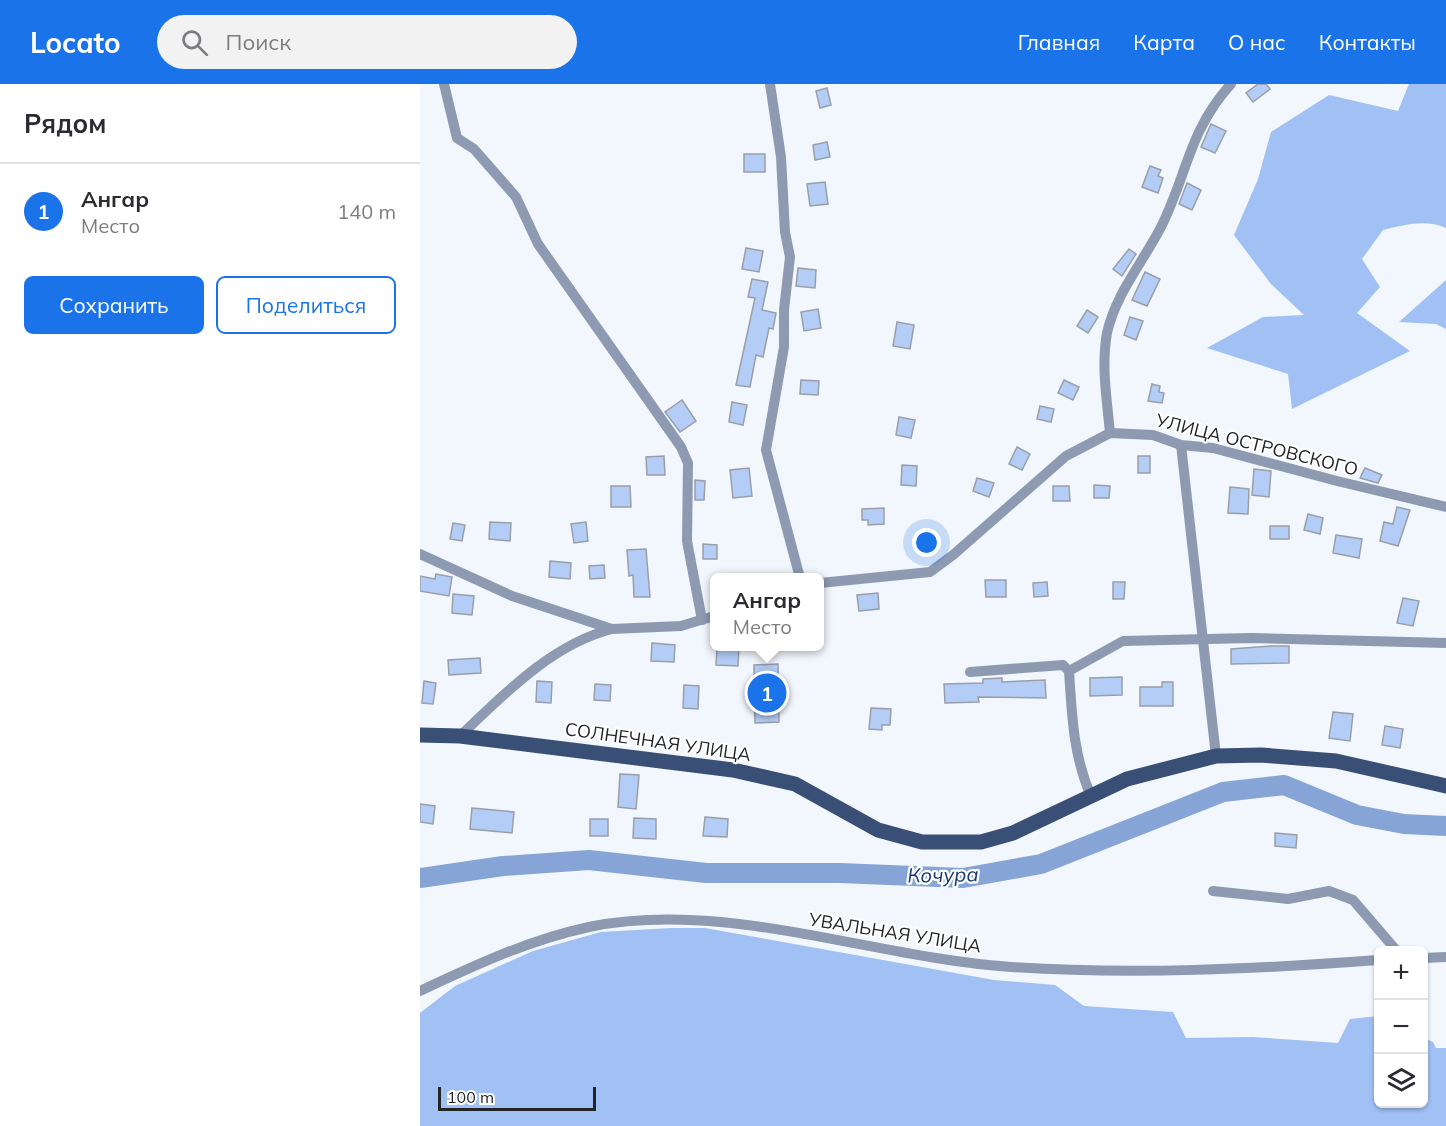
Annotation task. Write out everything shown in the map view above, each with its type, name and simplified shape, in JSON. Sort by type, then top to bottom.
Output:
[{"type":"main road","name":"СОЛНЕЧНАЯ УЛИЦА","points":[[420,735],[460,736],[733,770],[795,784],[878,830],[922,842],[981,842],[1013,833],[1127,779],[1216,756],[1261,755],[1336,761],[1446,786]]},
{"type":"street","points":[[444,84],[457,138],[474,149],[516,197],[538,244],[681,447],[688,463],[687,541],[702,620]]},
{"type":"street","points":[[770,84],[781,158],[785,232],[790,257],[784,310],[784,347],[766,450],[799,573]]},
{"type":"street","points":[[824,583],[930,572],[1066,456],[1110,433],[1103,358],[1114,310],[1161,226],[1192,142],[1205,116],[1231,84]]},
{"type":"street","name":"УЛИЦА ОСТРОВСКОГО","points":[[1110,433],[1153,435],[1181,445],[1214,448],[1446,507]]},
{"type":"street","points":[[1181,445],[1205,639],[1216,756]]},
{"type":"street","points":[[420,554],[512,596],[612,629]]},
{"type":"street","points":[[460,736],[500,698],[560,651],[612,629],[681,626],[710,617]]},
{"type":"street","points":[[1069,671],[1123,641],[1205,639],[1446,643]]},
{"type":"street","points":[[970,672],[1063,665],[1069,671],[1072,732],[1079,763],[1091,796]]},
{"type":"street","points":[[1213,891],[1288,898],[1329,891],[1353,900],[1392,946]]},
{"type":"street","name":"УВАЛЬНАЯ УЛИЦА","points":[[420,991],[510,950],[550,937],[591,927],[669,919],[711,922],[955,961],[1011,967],[1256,969],[1374,960]]},
{"type":"street","points":[[1428,957],[1446,957]]},
{"type":"shaded area","points":[[1409,84],[1446,84],[1446,228],[1423,223],[1383,230],[1362,259],[1380,287],[1357,313],[1410,351],[1292,409],[1288,374],[1207,348],[1263,317],[1304,315],[1271,284],[1234,235],[1258,179],[1271,132],[1329,95],[1398,111]]},
{"type":"shaded area","points":[[1446,280],[1446,329],[1436,324],[1399,322]]},
{"type":"shaded area","points":[[705,928],[994,980],[1055,985],[1084,1006],[1173,1012],[1186,1038],[1253,1037],[1338,1043],[1350,1019],[1374,1016],[1374,1108],[1428,1108],[1428,1040],[1433,1042],[1436,1048],[1446,1048],[1446,1126],[420,1126],[420,1013],[455,986],[533,951],[601,932]]},
{"type":"building","points":[[1258,84],[1266,84],[1270,89],[1253,102],[1246,93]]},
{"type":"building","points":[[827,88],[831,105],[820,108],[816,91]]},
{"type":"building","points":[[1211,124],[1226,131],[1215,153],[1201,147]]},
{"type":"building","points":[[827,142],[830,157],[815,160],[813,145]]},
{"type":"building","points":[[744,154],[765,154],[765,172],[744,172]]},
{"type":"building","points":[[1150,166],[1161,170],[1158,176],[1163,178],[1158,193],[1142,187]]},
{"type":"building","points":[[825,182],[828,204],[810,206],[807,184]]},
{"type":"building","points":[[1187,183],[1201,190],[1192,210],[1179,204]]},
{"type":"building","points":[[746,248],[763,251],[759,272],[742,269]]},
{"type":"building","points":[[1129,249],[1136,254],[1122,276],[1113,269]]},
{"type":"building","points":[[798,268],[816,270],[815,288],[796,286]]},
{"type":"building","points":[[1145,272],[1160,279],[1147,306],[1132,300]]},
{"type":"building","points":[[752,279],[768,282],[762,310],[776,313],[773,329],[769,328],[763,357],[756,355],[750,387],[736,385],[755,298],[748,297]]},
{"type":"building","points":[[818,309],[821,328],[804,331],[801,312]]},
{"type":"building","points":[[1087,310],[1098,317],[1088,333],[1077,326]]},
{"type":"building","points":[[1130,317],[1143,321],[1136,340],[1124,335]]},
{"type":"building","points":[[897,322],[914,325],[910,349],[893,346]]},
{"type":"building","points":[[801,380],[819,381],[818,395],[800,394]]},
{"type":"building","points":[[1064,380],[1079,387],[1073,400],[1058,393]]},
{"type":"building","points":[[1152,384],[1160,386],[1159,392],[1164,393],[1162,403],[1148,401]]},
{"type":"building","points":[[682,400],[696,421],[680,432],[665,412]]},
{"type":"building","points":[[732,402],[747,405],[743,425],[729,422]]},
{"type":"building","points":[[1040,406],[1054,409],[1051,422],[1037,419]]},
{"type":"building","points":[[899,417],[915,420],[911,438],[896,435]]},
{"type":"building","points":[[1017,447],[1030,454],[1022,470],[1009,464]]},
{"type":"building","points":[[664,456],[665,475],[647,475],[646,457]]},
{"type":"building","points":[[1138,456],[1150,456],[1150,473],[1138,473]]},
{"type":"building","points":[[902,465],[917,466],[916,486],[901,485]]},
{"type":"building","points":[[749,468],[752,496],[733,498],[730,470]]},
{"type":"building","points":[[1365,468],[1382,475],[1378,483],[1360,478]]},
{"type":"building","points":[[1254,469],[1271,471],[1269,497],[1252,495]]},
{"type":"building","points":[[977,478],[994,483],[989,497],[973,491]]},
{"type":"building","points":[[695,480],[705,481],[704,500],[695,500]]},
{"type":"building","points":[[1094,485],[1110,486],[1109,498],[1094,498]]},
{"type":"building","points":[[611,486],[630,486],[631,507],[611,507]]},
{"type":"building","points":[[1053,486],[1069,486],[1070,501],[1053,501]]},
{"type":"building","points":[[1230,487],[1249,489],[1248,514],[1228,513]]},
{"type":"building","points":[[1397,507],[1410,510],[1398,546],[1380,541],[1384,522],[1393,524]]},
{"type":"building","points":[[884,508],[884,524],[868,525],[868,520],[862,520],[862,509]]},
{"type":"building","points":[[1308,514],[1323,518],[1320,534],[1304,530]]},
{"type":"building","points":[[490,522],[511,523],[510,541],[489,539]]},
{"type":"building","points":[[586,522],[588,541],[574,543],[571,524]]},
{"type":"building","points":[[453,523],[465,525],[462,541],[450,539]]},
{"type":"building","points":[[1270,526],[1289,526],[1289,539],[1270,539]]},
{"type":"building","points":[[1336,535],[1362,539],[1359,558],[1333,553]]},
{"type":"building","points":[[703,544],[717,545],[717,559],[703,559]]},
{"type":"building","points":[[646,549],[650,597],[634,597],[633,575],[629,576],[627,550]]},
{"type":"building","points":[[550,561],[571,563],[570,579],[549,577]]},
{"type":"building","points":[[604,565],[605,578],[590,579],[589,566]]},
{"type":"building","points":[[436,574],[452,577],[449,596],[420,591],[420,576],[435,579]]},
{"type":"building","points":[[985,580],[1006,580],[1006,597],[986,597]]},
{"type":"building","points":[[1047,582],[1048,596],[1034,597],[1033,583]]},
{"type":"building","points":[[1113,582],[1125,582],[1124,599],[1113,599]]},
{"type":"building","points":[[878,593],[879,609],[859,611],[857,595]]},
{"type":"building","points":[[453,594],[474,596],[472,615],[452,613]]},
{"type":"building","points":[[1403,598],[1419,601],[1413,626],[1397,623]]},
{"type":"building","points":[[652,643],[675,645],[674,662],[651,661]]},
{"type":"building","points":[[1289,646],[1289,663],[1231,664],[1231,649]]},
{"type":"building","points":[[717,651],[739,651],[738,666],[716,665]]},
{"type":"building","points":[[480,658],[481,673],[449,675],[448,660]]},
{"type":"building","points":[[778,664],[779,722],[755,723],[754,665]]},
{"type":"building","points":[[1122,677],[1122,695],[1090,696],[1090,678]]},
{"type":"building","points":[[1002,678],[1002,682],[1045,680],[1046,698],[978,697],[979,702],[945,703],[944,684],[983,683],[983,679]]},
{"type":"building","points":[[424,681],[436,683],[433,704],[422,703]]},
{"type":"building","points":[[537,681],[552,682],[551,703],[536,702]]},
{"type":"building","points":[[1162,682],[1173,682],[1173,706],[1140,706],[1140,687],[1162,687]]},
{"type":"building","points":[[595,684],[611,685],[610,701],[594,700]]},
{"type":"building","points":[[684,685],[699,686],[698,709],[683,708]]},
{"type":"building","points":[[871,708],[891,709],[890,725],[882,725],[882,730],[869,729]]},
{"type":"building","points":[[1333,712],[1353,714],[1350,741],[1329,738]]},
{"type":"building","points":[[1385,726],[1403,729],[1400,748],[1382,745]]},
{"type":"building","points":[[620,774],[639,775],[636,809],[618,807]]},
{"type":"building","points":[[420,804],[435,806],[433,824],[420,822]]},
{"type":"building","points":[[472,808],[514,812],[512,833],[470,829]]},
{"type":"building","points":[[705,817],[728,819],[727,837],[703,836]]},
{"type":"building","points":[[634,818],[656,819],[656,839],[633,838]]},
{"type":"building","points":[[590,819],[608,819],[608,836],[590,836]]},
{"type":"building","points":[[1275,833],[1297,835],[1296,848],[1275,846]]},
{"type":"waterway","name":"Кочура","points":[[420,878],[503,866],[589,860],[706,873],[840,873],[963,878],[1041,864],[1223,792],[1284,785],[1357,815],[1404,824],[1446,826]]},
{"type":"place","name":"Ангар","points":[[767,693]]}]
